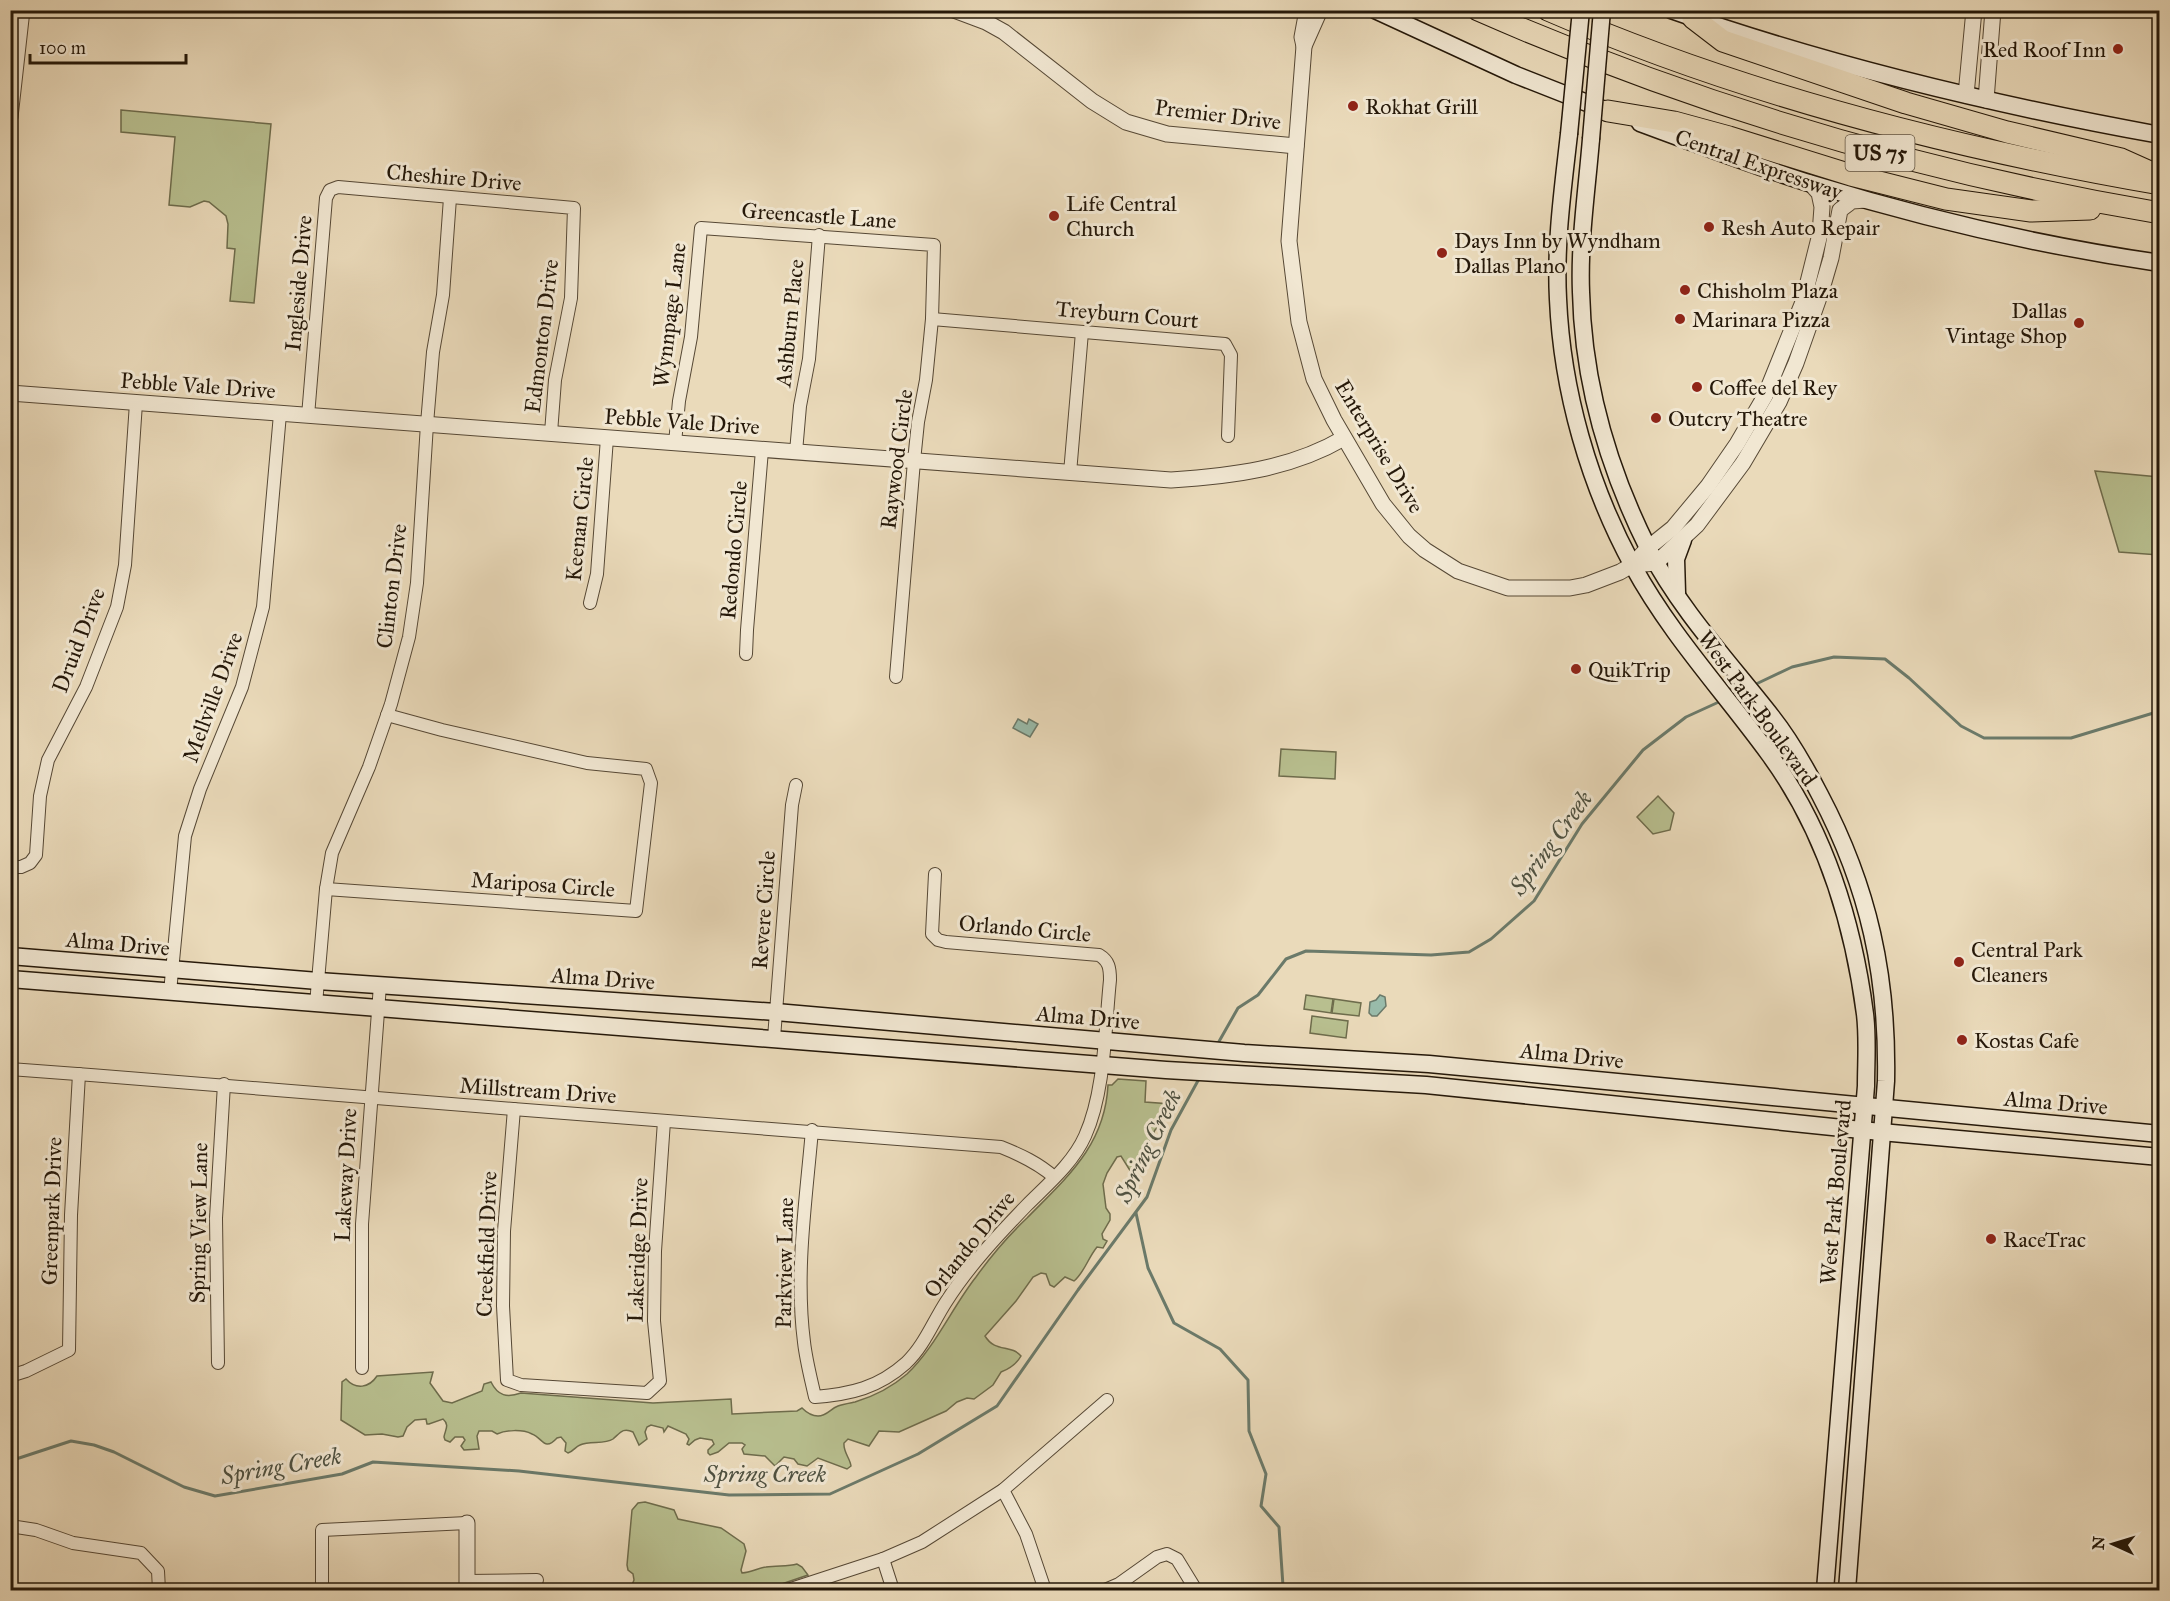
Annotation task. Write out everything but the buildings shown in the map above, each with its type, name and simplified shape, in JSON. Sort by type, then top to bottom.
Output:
[{"type":"highway","name":"Central Expressway","points":[[1478,10],[1609,65],[1790,127],[1954,172],[2160,213]]},
{"type":"highway","name":"US 75","points":[[1548,10],[1684,64],[1858,118],[1997,153],[2160,184]]},
{"type":"highway","points":[[1693,18],[1723,41],[1905,103],[2007,132],[2121,159],[2160,176]]},
{"type":"highway","points":[[1608,111],[1674,122],[1729,136],[1861,178],[1946,199],[2031,211],[2122,206]]},
{"type":"main road","name":"Central Expressway","points":[[1375,10],[1516,75],[1608,111],[1810,183],[1866,200],[2043,243],[2160,263]]},
{"type":"main road","name":"West Park Boulevard","points":[[1581,10],[1562,200],[1558,297],[1570,394],[1586,455],[1632,565],[1664,618],[1786,779],[1812,827],[1833,876],[1854,957],[1865,1014],[1867,1045],[1864,1107],[1825,1590]]},
{"type":"main road","name":"West Park Boulevard","points":[[1602,10],[1581,271],[1585,351],[1593,397],[1608,451],[1618,482],[1652,555],[1689,615],[1773,718],[1805,767],[1820,796],[1848,854],[1864,897],[1883,996],[1886,1027],[1884,1108],[1847,1590]]},
{"type":"main road","points":[[1671,10],[1744,35],[1839,63],[1986,100],[2160,135]]},
{"type":"main road","points":[[1678,597],[1676,559],[1683,540]]},
{"type":"main road","points":[[1800,804],[1820,796]]},
{"type":"main road","name":"Alma Drive","points":[[10,956],[318,981],[776,1012],[1244,1053],[1429,1064],[2160,1134]]},
{"type":"main road","name":"Alma Drive","points":[[10,979],[1166,1070],[1426,1085],[1881,1132],[2160,1157]]},
{"type":"main road","points":[[1358,1059],[1358,1081]]},
{"type":"main road","points":[[1625,1105],[1626,1083]]},
{"type":"main road","points":[[2068,1149],[2070,1126]]},
{"type":"street","points":[[10,117],[13,74],[22,10]]},
{"type":"street","name":"Premier Drive","points":[[954,10],[986,22],[1004,32],[1092,101],[1126,122],[1167,134],[1296,146]]},
{"type":"street","name":"Enterprise Drive","points":[[1306,10],[1302,30],[1304,45],[1289,241],[1294,291],[1304,345],[1322,400],[1394,519],[1425,550],[1458,571],[1508,588],[1544,589],[1586,585],[1605,579],[1652,555]]},
{"type":"street","name":"Enterprise Drive","points":[[1304,45],[1320,10]]},
{"type":"street","points":[[1966,95],[1974,10]]},
{"type":"street","points":[[1986,100],[1993,10]]},
{"type":"street","points":[[1810,183],[1819,193],[1822,207],[1810,304]]},
{"type":"street","name":"Cheshire Drive","points":[[330,190],[338,187],[574,208]]},
{"type":"street","name":"Ingleside Drive","points":[[308,416],[327,198],[330,190]]},
{"type":"street","name":"Clinton Drive","points":[[316,1004],[326,890],[332,853],[369,767],[387,715],[409,637],[433,352],[443,295],[450,198]]},
{"type":"street","points":[[1652,555],[1683,540],[1721,495],[1831,258],[1840,210],[1852,201],[1866,200]]},
{"type":"street","name":"Edmonton Drive","points":[[551,433],[555,380],[571,298],[574,208]]},
{"type":"street","name":"Greencastle Lane","points":[[700,228],[934,245]]},
{"type":"street","name":"Wynnpage Lane","points":[[675,443],[679,401],[691,337],[700,228]]},
{"type":"street","name":"Ashburn Place","points":[[796,452],[800,406],[809,359],[819,235]]},
{"type":"street","name":"Raywood Circle","points":[[896,677],[914,461],[932,319],[934,245]]},
{"type":"street","name":"Treyburn Court","points":[[932,319],[1225,344],[1231,356],[1228,436]]},
{"type":"street","points":[[1070,473],[1082,332]]},
{"type":"street","name":"Pebble Vale Drive","points":[[10,393],[1172,480],[1219,477],[1296,461],[1344,438]]},
{"type":"street","name":"Druid Drive","points":[[10,867],[21,867],[30,863],[36,855],[40,796],[48,760],[86,687],[117,607],[125,566],[136,403]]},
{"type":"street","name":"Mellville Drive","points":[[170,992],[185,836],[200,789],[242,687],[263,607],[280,414]]},
{"type":"street","name":"Keenan Circle","points":[[590,603],[597,574],[608,438]]},
{"type":"street","points":[[1652,555],[1665,535],[1743,448]]},
{"type":"street","name":"Redondo Circle","points":[[746,654],[762,450]]},
{"type":"street","name":"Mariposa Circle","points":[[326,890],[636,911],[651,783],[646,769],[587,763],[441,730],[387,715]]},
{"type":"street","name":"Revere Circle","points":[[774,1038],[792,805],[796,785]]},
{"type":"street","name":"Orlando Circle","points":[[935,874],[932,934],[938,940],[1099,955],[1107,960],[1110,969],[1102,1064]]},
{"type":"street","name":"Lakeway Drive","points":[[362,1368],[360,1305],[362,1224],[380,985]]},
{"type":"street","name":"Orlando Drive","points":[[815,1397],[868,1388],[907,1362],[922,1344],[946,1301],[979,1259],[1072,1158],[1085,1136],[1095,1107],[1102,1064]]},
{"type":"street","name":"Millstream Drive","points":[[10,1069],[812,1130],[1001,1147],[1023,1155],[1054,1177]]},
{"type":"street","name":"Greenpark Drive","points":[[10,1376],[35,1367],[69,1350],[71,1215],[79,1074]]},
{"type":"street","name":"Spring View Lane","points":[[218,1363],[216,1218],[224,1084]]},
{"type":"street","name":"Creekfield Drive","points":[[514,1109],[504,1231],[503,1306],[507,1380],[520,1385],[647,1393],[660,1382]]},
{"type":"street","name":"Lakeridge Drive","points":[[660,1382],[654,1321],[655,1251],[664,1120]]},
{"type":"street","name":"Parkview Lane","points":[[812,1130],[801,1255],[801,1299],[804,1344],[815,1397]]},
{"type":"street","points":[[788,1590],[883,1559],[922,1542],[1003,1490],[1107,1400]]},
{"type":"street","points":[[1003,1490],[1026,1534],[1045,1590]]},
{"type":"street","points":[[322,1590],[322,1530],[466,1523],[467,1586],[537,1580]]},
{"type":"street","points":[[10,1526],[36,1530],[73,1543],[141,1553],[158,1570],[159,1590]]},
{"type":"street","points":[[1105,1590],[1119,1584],[1147,1563],[1167,1554],[1178,1559],[1196,1590]]},
{"type":"street","points":[[883,1559],[893,1590]]},
{"type":"shaded area","points":[[121,110],[271,124],[254,303],[230,301],[235,249],[227,248],[226,216],[209,202],[204,201],[190,207],[169,205],[175,137],[121,132]]},
{"type":"shaded area","points":[[2095,471],[2159,477],[2159,555],[2119,552]]},
{"type":"shaded area","points":[[1018,719],[1027,724],[1029,719],[1038,724],[1030,737],[1013,728]]},
{"type":"shaded area","points":[[1281,749],[1336,752],[1335,779],[1279,776]]},
{"type":"shaded area","points":[[1658,796],[1674,813],[1670,830],[1653,834],[1637,817]]},
{"type":"shaded area","points":[[1306,995],[1333,999],[1331,1013],[1304,1009]]},
{"type":"shaded area","points":[[1380,995],[1385,997],[1386,1006],[1377,1016],[1372,1016],[1369,1013],[1370,1002],[1376,1000]]},
{"type":"shaded area","points":[[1334,999],[1361,1003],[1359,1016],[1332,1013]]},
{"type":"shaded area","points":[[1312,1016],[1348,1021],[1346,1038],[1310,1033]]},
{"type":"shaded area","points":[[1118,1079],[1146,1081],[1145,1102],[1171,1104],[1165,1120],[1155,1130],[1138,1169],[1131,1172],[1121,1156],[1117,1157],[1107,1173],[1103,1184],[1110,1220],[1102,1234],[1103,1239],[1107,1241],[1103,1248],[1097,1247],[1081,1274],[1074,1281],[1065,1277],[1054,1287],[1050,1285],[1046,1274],[1041,1273],[1033,1277],[1016,1301],[985,1336],[993,1345],[1013,1350],[1021,1356],[1012,1366],[1001,1372],[993,1385],[974,1399],[967,1398],[957,1402],[946,1411],[899,1432],[879,1431],[869,1446],[848,1439],[844,1446],[851,1466],[847,1469],[818,1458],[807,1466],[784,1457],[775,1466],[765,1456],[744,1454],[742,1449],[745,1445],[742,1443],[729,1443],[710,1455],[708,1450],[714,1444],[712,1440],[700,1438],[689,1445],[686,1434],[668,1426],[664,1432],[663,1428],[651,1425],[647,1427],[645,1432],[647,1439],[639,1445],[633,1432],[627,1430],[609,1441],[584,1444],[568,1453],[565,1451],[566,1443],[561,1437],[546,1444],[528,1432],[519,1431],[497,1434],[492,1431],[479,1431],[477,1436],[479,1449],[464,1450],[461,1446],[465,1440],[463,1437],[455,1437],[450,1442],[445,1440],[447,1425],[443,1419],[429,1424],[426,1419],[415,1420],[407,1427],[403,1436],[398,1437],[382,1434],[365,1435],[341,1420],[342,1382],[346,1379],[354,1385],[362,1386],[370,1383],[377,1376],[433,1372],[430,1383],[443,1401],[452,1403],[482,1391],[484,1384],[491,1382],[503,1395],[521,1393],[653,1403],[731,1399],[732,1414],[797,1411],[802,1408],[818,1416],[838,1406],[876,1394],[901,1379],[917,1364],[968,1288],[994,1254],[1056,1189],[1081,1159],[1100,1126],[1108,1085],[1112,1085]]},
{"type":"shaded area","points":[[645,1502],[674,1510],[678,1519],[721,1528],[744,1544],[746,1551],[742,1573],[766,1567],[797,1564],[808,1575],[764,1590],[630,1590],[634,1580],[627,1565],[632,1510],[638,1503]]},
{"type":"waterway","name":"Spring Creek","points":[[1754,685],[1792,667],[1834,657],[1885,659],[1961,726],[1984,738],[2071,738],[2160,711]]},
{"type":"waterway","name":"Spring Creek","points":[[1217,1045],[1238,1008],[1258,995],[1286,959],[1306,951],[1431,955],[1469,952],[1491,939],[1534,901],[1582,824],[1643,750],[1686,717],[1721,701]]},
{"type":"waterway","name":"Spring Creek","points":[[10,1461],[71,1441],[94,1445],[114,1452],[184,1487],[215,1496],[342,1474],[373,1462],[519,1471],[729,1495],[830,1494],[918,1454],[997,1406],[1078,1290],[1147,1197],[1171,1130],[1200,1077]]},
{"type":"waterway","points":[[1136,1213],[1148,1268],[1174,1323],[1220,1349],[1248,1380],[1249,1431],[1266,1474],[1261,1506],[1279,1527],[1283,1586],[1286,1590]]},
{"type":"place","name":"Red Roof Inn","points":[[2118,49]]},
{"type":"place","name":"Rokhat Grill","points":[[1353,106]]},
{"type":"place","name":"Life Central Church","points":[[1054,216]]},
{"type":"place","name":"Resh Auto Repair","points":[[1709,227]]},
{"type":"place","name":"Days Inn by Wyndham Dallas Plano","points":[[1442,253]]},
{"type":"place","name":"Chisholm Plaza","points":[[1685,290]]},
{"type":"place","name":"Marinara Pizza","points":[[1680,319]]},
{"type":"place","name":"Dallas Vintage Shop","points":[[2079,323]]},
{"type":"place","name":"Coffee del Rey","points":[[1697,387]]},
{"type":"place","name":"Outcry Theatre","points":[[1656,418]]},
{"type":"place","name":"QuikTrip","points":[[1576,669]]},
{"type":"place","name":"Central Park Cleaners","points":[[1959,962]]},
{"type":"place","name":"Kostas Cafe","points":[[1962,1040]]},
{"type":"place","name":"RaceTrac","points":[[1991,1239]]}]
